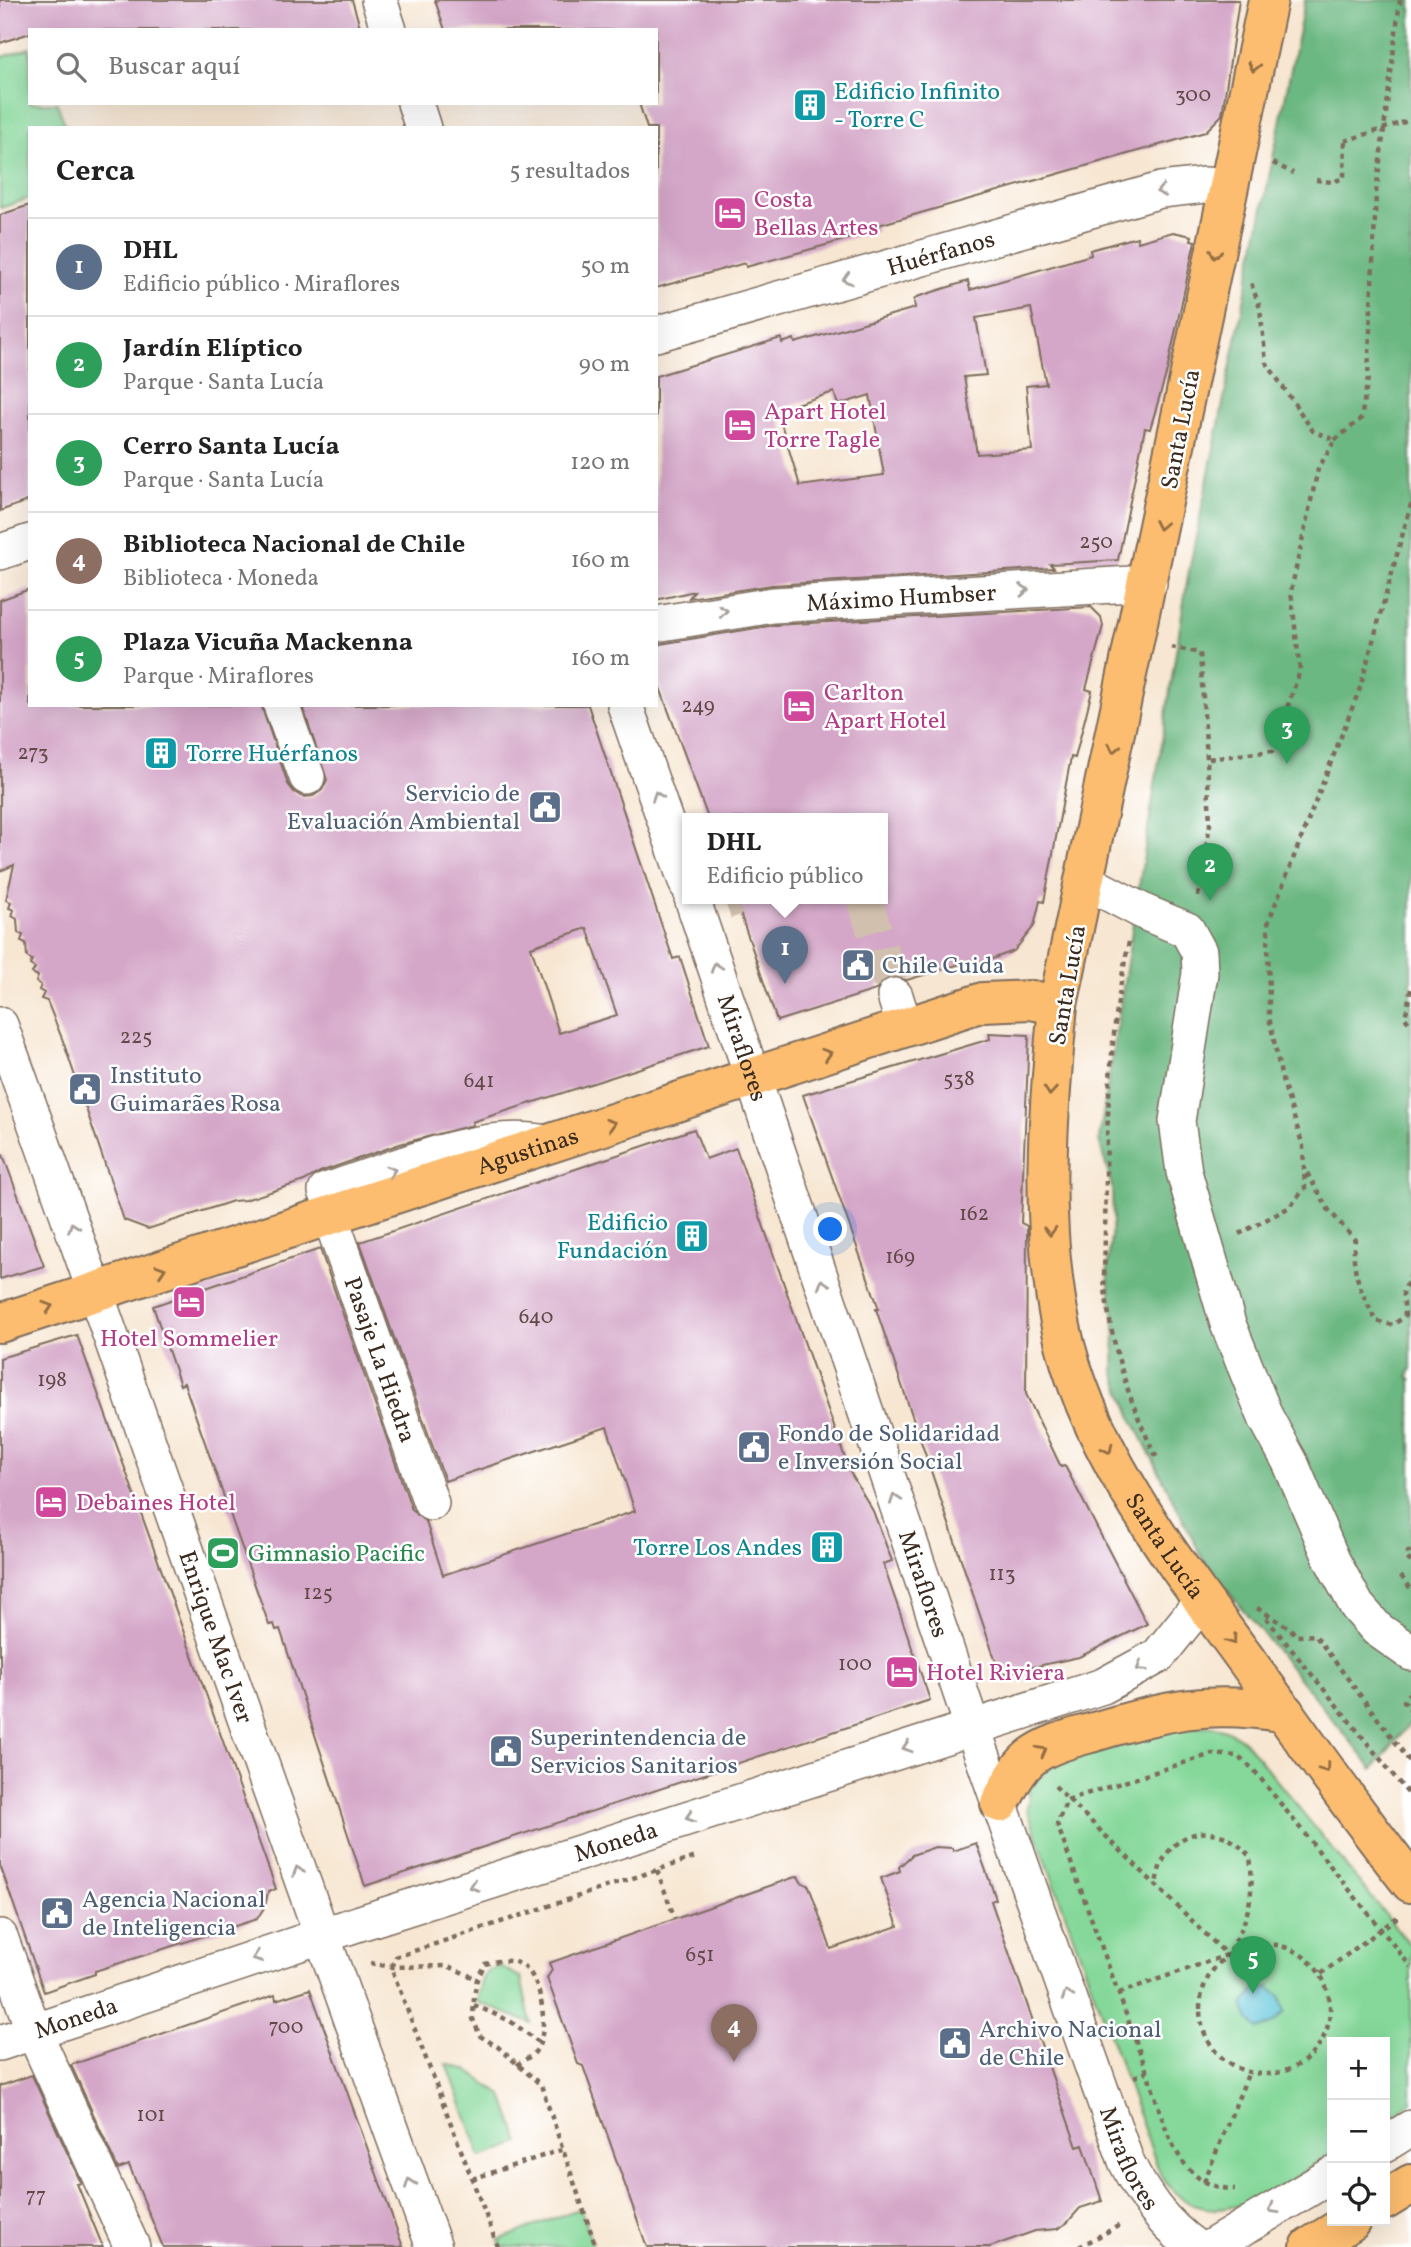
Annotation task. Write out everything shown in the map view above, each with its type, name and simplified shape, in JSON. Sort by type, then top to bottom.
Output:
[{"type":"main road","name":"Santa Lucía","points":[[1268,0],[1087,882],[1058,1005],[1049,1104],[1051,1244],[1061,1329],[1080,1391],[1112,1458],[1203,1600],[1411,1883]]},
{"type":"main road","name":"Agustinas","points":[[0,1323],[96,1291],[328,1203],[550,1144],[754,1078],[900,1012],[983,1002],[1031,1000],[1058,1005]]},
{"type":"main road","points":[[1000,1803],[1017,1772],[1031,1757],[1068,1740],[1183,1708],[1221,1705],[1285,1713]]},
{"type":"main road","points":[[1390,2197],[1411,2184]]},
{"type":"main road","points":[[1310,2247],[1344,2226]]},
{"type":"street","points":[[379,0],[388,28]]},
{"type":"street","points":[[416,105],[423,126]]},
{"type":"street","name":"Huérfanos","points":[[658,333],[1161,190],[1228,187]]},
{"type":"street","points":[[0,552],[28,542]]},
{"type":"street","name":"Máximo Humbser","points":[[658,624],[773,605],[1149,583]]},
{"type":"street","points":[[282,707],[307,777]]},
{"type":"street","name":"Miraflores","points":[[626,707],[682,852]]},
{"type":"street","points":[[1087,882],[1187,930],[1199,952],[1200,973],[1177,1121],[1184,1172],[1228,1324],[1266,1418],[1290,1462],[1332,1560],[1357,1606],[1377,1629],[1411,1653]]},
{"type":"street","name":"Miraflores","points":[[702,904],[754,1078],[972,1726],[1099,2089],[1140,2190],[1167,2224],[1195,2247]]},
{"type":"street","name":"Enrique Mac Iver","points":[[0,1025],[96,1291],[320,1936],[433,2247]]},
{"type":"street","name":"Pasaje La Hiedra","points":[[328,1203],[431,1503]]},
{"type":"street","points":[[116,1400],[147,1488],[156,1504],[176,1522]]},
{"type":"street","name":"Moneda","points":[[0,2043],[320,1936],[1091,1690],[1134,1672],[1158,1656],[1203,1600]]},
{"type":"street","points":[[0,1937],[34,2032],[132,2247]]},
{"type":"street","points":[[1390,2141],[1411,2129]]},
{"type":"street","points":[[1211,2247],[1327,2178]]},
{"type":"path","points":[[1207,759],[1272,751],[1300,671],[1291,591],[1318,469],[1335,440],[1361,419],[1366,392],[1376,193],[1400,0]]},
{"type":"path","points":[[1316,180],[1332,182],[1344,178],[1345,141],[1411,120]]},
{"type":"path","points":[[1246,272],[1260,308],[1266,362],[1313,431],[1335,440]]},
{"type":"path","points":[[1411,503],[1360,688],[1268,923],[1265,952],[1269,1017],[1307,1172],[1328,1209],[1355,1240],[1352,1261],[1359,1286],[1376,1321],[1393,1325],[1405,1316],[1403,1292],[1411,1275]]},
{"type":"path","points":[[1137,640],[1200,653],[1210,824],[1199,893],[1187,930]]},
{"type":"path","points":[[1137,907],[1124,966],[1110,1067],[1104,1279],[1107,1311],[1118,1357],[1133,1402],[1161,1465]]},
{"type":"path","points":[[1411,989],[1405,1018],[1411,1026]]},
{"type":"path","points":[[1206,1248],[1255,1227],[1290,1207],[1305,1188],[1307,1172]]},
{"type":"path","points":[[1411,1552],[1408,1552],[1406,1558],[1411,1562]]},
{"type":"path","points":[[1411,1578],[1401,1576],[1411,1589]]},
{"type":"path","points":[[1250,1598],[1411,1796]]},
{"type":"path","points":[[1257,1608],[1291,1629],[1296,1636],[1315,1635],[1411,1763]]},
{"type":"path","points":[[1411,1692],[1404,1701],[1411,1710]]},
{"type":"path","points":[[1244,2188],[1223,2189],[1204,2182],[1181,2161],[1057,1824],[1068,1800],[1212,1754],[1237,1756],[1253,1769],[1411,1966]]},
{"type":"path","points":[[1031,1757],[1068,1800],[1227,1955]]},
{"type":"path","points":[[1119,1993],[1227,1955],[1250,1945],[1270,1944],[1290,1948],[1308,1959],[1321,1974],[1329,1993],[1331,2014],[1326,2034],[1316,2052],[1300,2065],[1280,2074],[1249,2072],[1221,2059],[1208,2043],[1201,2024],[1199,2004],[1204,1984],[1227,1955],[1239,1936],[1252,1896],[1250,1857],[1241,1845],[1214,1833],[1185,1837],[1172,1845],[1163,1857],[1156,1886]]},
{"type":"path","points":[[498,2247],[391,1967],[396,1957],[709,1852]]},
{"type":"path","points":[[657,1870],[675,1919]]},
{"type":"path","points":[[1321,1974],[1392,1922]]},
{"type":"path","points":[[517,2065],[535,2052],[545,2027],[541,2003],[533,1976],[520,1963],[499,1960],[485,1964],[477,1979],[473,2019],[480,2036],[541,2085],[565,2149],[596,2247]]},
{"type":"path","points":[[334,1973],[371,1962],[391,1967],[448,1966],[477,1979]]},
{"type":"path","points":[[474,2005],[510,2021],[539,2042]]},
{"type":"path","points":[[1099,2089],[1147,2072]]},
{"type":"path","points":[[1204,2182],[1249,2072]]},
{"type":"path","points":[[472,2179],[565,2149]]},
{"type":"path","points":[[1079,2247],[1130,2220]]},
{"type":"green space","points":[[1305,0],[1411,0],[1411,1368],[1408,1377],[1411,1378],[1411,1722],[1373,1769],[1205,1563],[1133,1420],[1114,1372],[1115,1326],[1107,1270],[1113,1220],[1112,1187],[1099,1140],[1188,576]]},
{"type":"green space","points":[[28,49],[28,105],[58,105],[65,126],[28,126],[28,199],[0,208],[0,58]]},
{"type":"green space","points":[[1179,1726],[1224,1729],[1248,1745],[1411,1946],[1411,2103],[1390,2117],[1390,2037],[1327,2037],[1327,2156],[1268,2194],[1245,2204],[1222,2209],[1200,2207],[1180,2197],[1161,2176],[1027,1809],[1030,1788],[1048,1768]]},
{"type":"green space","points":[[500,1966],[521,1978],[531,2023],[477,2002],[480,1984],[485,1975]]},
{"type":"green space","points":[[447,2064],[467,2070],[503,2096],[520,2143],[481,2157]]},
{"type":"green space","points":[[580,2208],[593,2247],[502,2247],[499,2240]]},
{"type":"water","points":[[1269,1987],[1280,1996],[1285,2012],[1274,2023],[1258,2029],[1249,2020],[1243,2004],[1254,1992]]},
{"type":"building","points":[[0,0],[352,0],[360,28],[28,28],[28,34],[0,43]]},
{"type":"building","points":[[435,0],[1239,0],[1222,115],[1205,132],[875,226],[877,231],[746,267],[745,263],[658,287],[658,126],[646,126],[640,105],[658,105],[658,28],[444,28]]},
{"type":"building","points":[[28,206],[28,501],[0,511],[0,215]]},
{"type":"building","points":[[1173,232],[1192,236],[1191,240],[1195,241],[1167,371],[1150,429],[1145,428],[1118,560],[1050,564],[1054,568],[772,585],[689,598],[694,591],[658,600],[658,375],[781,338],[782,343],[794,339],[795,343],[915,308],[914,300],[917,297],[968,281],[970,290],[1091,255],[1090,250],[1137,237],[1138,242]],"holes":[[[1031,308],[1046,384],[1026,386],[1032,450],[977,454],[964,377],[986,375],[976,318]],[[834,392],[838,405],[870,395],[884,475],[800,486],[777,410]]]},
{"type":"building","points":[[28,590],[28,707],[262,707],[288,784],[294,792],[303,797],[313,796],[322,790],[327,780],[303,707],[589,707],[673,959],[680,957],[709,1046],[472,1122],[473,1125],[400,1144],[320,1172],[304,1181],[148,1229],[124,1220],[63,1041],[47,1001],[41,999],[44,993],[39,990],[41,985],[36,982],[38,976],[32,973],[35,968],[30,965],[32,960],[27,957],[26,943],[21,941],[23,935],[18,933],[17,919],[12,916],[14,910],[9,908],[11,902],[6,900],[14,865],[0,871],[0,600]],"holes":[[[587,928],[617,1015],[559,1033],[531,947]]]},
{"type":"building","points":[[1091,607],[1101,617],[1103,626],[1086,689],[1092,691],[1075,758],[1071,757],[1044,902],[1040,901],[1034,926],[1014,951],[978,964],[977,961],[967,962],[907,980],[890,977],[881,982],[876,990],[777,1021],[737,904],[888,904],[888,813],[706,813],[658,682],[660,644],[775,625]]},
{"type":"building","points":[[989,1033],[1029,1035],[1021,1223],[1027,1226],[1026,1394],[1061,1467],[1065,1466],[1147,1624],[1079,1657],[1000,1674],[876,1309],[879,1309],[803,1095],[990,1039]]},
{"type":"building","points":[[694,1129],[706,1159],[736,1148],[850,1472],[873,1511],[892,1561],[883,1564],[930,1700],[365,1886],[280,1629],[276,1630],[274,1624],[269,1625],[184,1383],[180,1385],[153,1306],[320,1249],[412,1510],[426,1522],[443,1575],[635,1511],[607,1427],[445,1481],[360,1242]]},
{"type":"building","points":[[3,1155],[44,1266],[0,1279],[0,1156]]},
{"type":"building","points":[[77,1335],[276,1889],[268,1892],[265,1906],[257,1919],[95,1971],[95,1974],[44,1992],[0,1865],[0,1358]]},
{"type":"building","points":[[976,1843],[996,1899],[991,1901],[1077,2147],[1083,2145],[1102,2201],[1080,2208],[1067,2223],[1057,2229],[1035,2231],[990,2247],[647,2247],[583,2066],[578,2064],[547,1978],[552,1970],[549,1963],[798,1876],[801,1882],[809,1886],[831,1949],[898,1926],[881,1878],[900,1871],[899,1867],[912,1855],[935,1847],[952,1848],[953,1851]]},
{"type":"building","points":[[310,1989],[403,2247],[163,2247],[129,2165],[118,2169],[71,2065],[275,1995],[276,2000]]},
{"type":"building","points":[[32,2075],[81,2183],[77,2184],[103,2247],[0,2247],[0,2086]]},
{"type":"tunnel","points":[[866,904],[895,996]]},
{"type":"place","name":"Edificio Infinito - Torre C","points":[[810,105]]},
{"type":"place","name":"Costa Bellas Artes","points":[[730,213]]},
{"type":"place","name":"Apart Hotel Torre Tagle","points":[[740,425]]},
{"type":"place","name":"Carlton Apart Hotel","points":[[799,706]]},
{"type":"place","name":"Torre Huérfanos","points":[[161,753]]},
{"type":"place","name":"Cerro Santa Lucía","points":[[1287,764]]},
{"type":"place","name":"Servicio de Evaluación Ambiental","points":[[545,807]]},
{"type":"place","name":"Jardín Elíptico","points":[[1210,901]]},
{"type":"place","name":"Chile Cuida","points":[[858,965]]},
{"type":"place","name":"DHL","points":[[785,984]]},
{"type":"place","name":"Instituto Guimarães Rosa","points":[[85,1089]]},
{"type":"place","name":"Edificio Fundación","points":[[692,1236]]},
{"type":"place","name":"Hotel Sommelier","points":[[189,1302]]},
{"type":"place","name":"Fondo de Solidaridad e Inversión Social","points":[[754,1447]]},
{"type":"place","name":"Debaines Hotel","points":[[51,1502]]},
{"type":"place","name":"Torre Los Andes","points":[[827,1547]]},
{"type":"place","name":"Gimnasio Pacific","points":[[223,1553]]},
{"type":"place","name":"Hotel Riviera","points":[[902,1672]]},
{"type":"place","name":"Superintendencia de Servicios Sanitarios","points":[[506,1751]]},
{"type":"place","name":"Agencia Nacional de Inteligencia","points":[[57,1913]]},
{"type":"place","name":"Plaza Vicuña Mackenna","points":[[1253,1994]]},
{"type":"place","name":"Archivo Nacional de Chile","points":[[955,2043]]},
{"type":"place","name":"Biblioteca Nacional de Chile","points":[[734,2062]]}]
